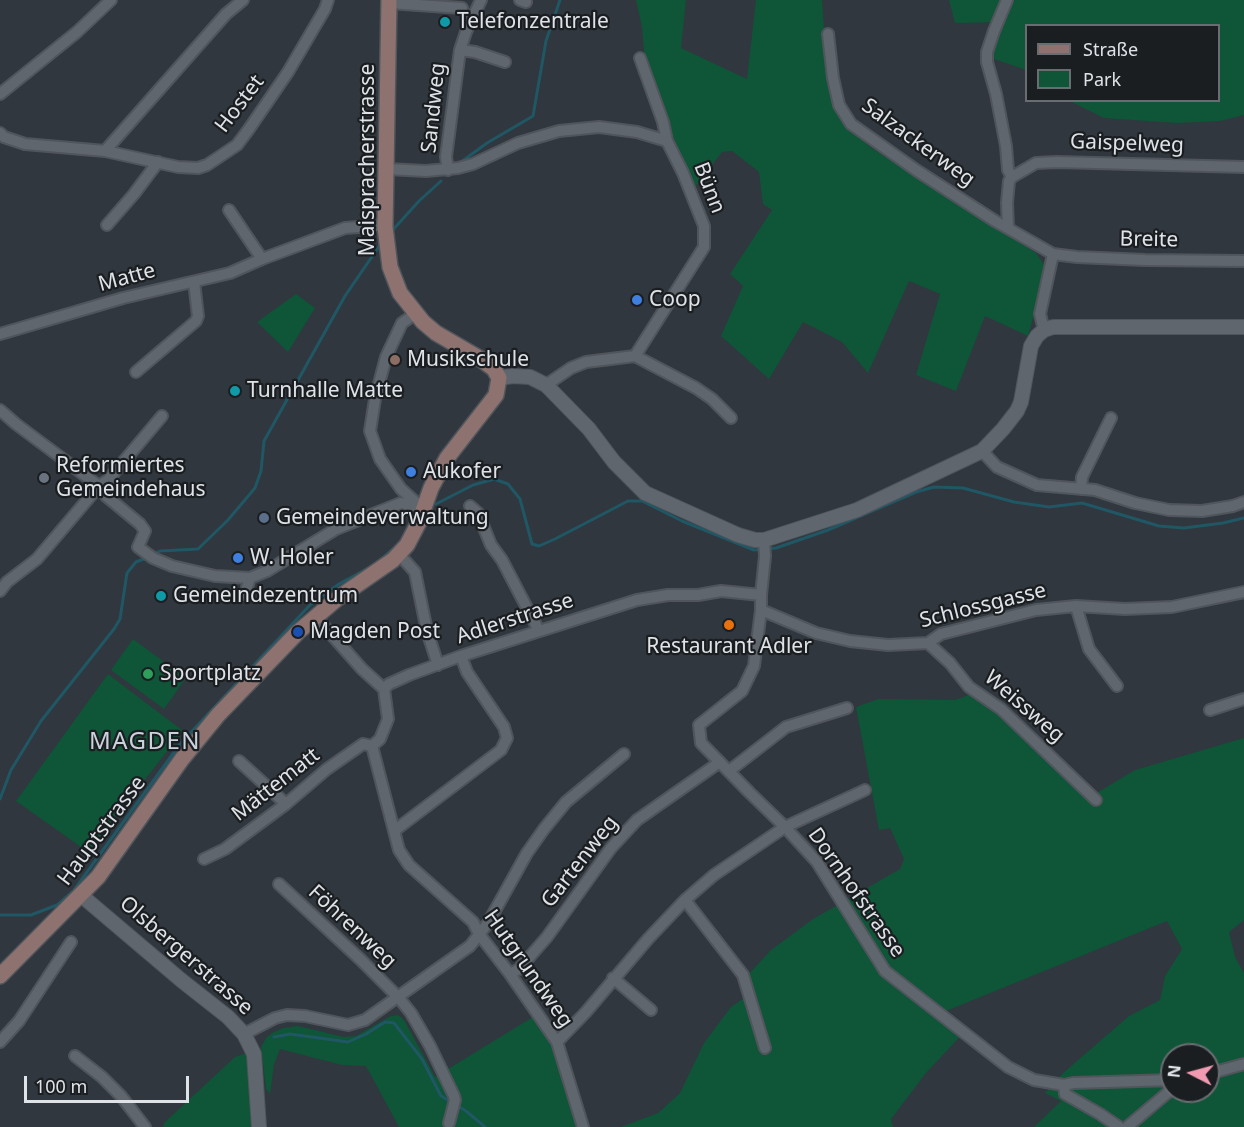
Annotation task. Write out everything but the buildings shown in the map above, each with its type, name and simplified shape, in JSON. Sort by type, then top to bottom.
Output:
[{"type":"main road","name":"Maispracherstrasse","points":[[389,2],[386,245],[393,277],[399,292],[415,314],[436,333],[488,364],[499,378]]},
{"type":"main road","name":"Hauptstrasse","points":[[0,976],[82,896],[113,859],[202,732],[316,617],[338,598],[399,554],[414,533],[431,488],[447,458],[496,395],[499,378]]},
{"type":"street","points":[[0,94],[77,32],[111,0]]},
{"type":"street","points":[[105,151],[226,14],[243,0]]},
{"type":"street","name":"Hostet","points":[[0,133],[4,137],[25,144],[105,151],[178,167],[198,168],[207,165],[237,145],[288,72],[328,0]]},
{"type":"street","name":"Sandweg","points":[[451,169],[446,157],[460,50],[481,0]]},
{"type":"street","points":[[1007,0],[987,52],[987,62],[996,94],[1008,170],[1012,177],[1009,182],[1007,203],[1008,228]]},
{"type":"street","points":[[389,2],[462,8]]},
{"type":"street","name":"Salzackerweg","points":[[828,34],[839,105],[851,124],[916,170],[1053,254]]},
{"type":"street","name":"Sandweg","points":[[460,50],[475,52],[505,62]]},
{"type":"street","name":"Bünn","points":[[635,356],[665,312],[704,247],[704,226],[683,172],[667,141],[663,122],[640,58]]},
{"type":"street","points":[[387,169],[426,171],[451,169],[473,164],[518,143],[559,131],[599,127],[637,132],[667,141]]},
{"type":"street","points":[[107,225],[158,162]]},
{"type":"street","name":"Gaispelweg","points":[[1012,177],[1036,163],[1057,162],[1244,167]]},
{"type":"street","points":[[229,210],[262,259]]},
{"type":"street","name":"Matte","points":[[0,334],[123,298],[230,273],[345,228],[386,226]]},
{"type":"street","points":[[1044,330],[1040,314],[1053,254]]},
{"type":"street","name":"Breite","points":[[1053,254],[1077,258],[1244,261]]},
{"type":"street","points":[[136,372],[196,321],[198,316],[194,282]]},
{"type":"street","points":[[415,314],[402,323],[392,341],[375,399],[370,431],[380,459],[401,489],[424,509]]},
{"type":"street","points":[[499,378],[530,377],[546,385],[589,429],[614,462],[645,493],[738,535],[755,540],[765,547],[857,510],[982,452],[1017,411],[1021,402],[1032,346],[1037,336],[1044,330],[1064,327],[1244,327]]},
{"type":"street","points":[[546,385],[571,368],[586,362],[635,356],[696,388],[712,399],[731,418]]},
{"type":"street","points":[[0,410],[99,486],[106,496],[140,524],[145,531],[138,547],[153,558],[172,566],[215,576],[250,578],[267,571],[336,529],[401,503],[424,509]]},
{"type":"street","points":[[0,591],[3,580],[37,559],[162,416]]},
{"type":"street","points":[[1081,489],[1082,477],[1111,418]]},
{"type":"street","points":[[982,452],[998,467],[1037,485],[1095,490],[1135,503],[1169,510],[1202,511],[1244,502]]},
{"type":"street","points":[[470,506],[478,513],[491,545],[502,560],[539,631]]},
{"type":"street","name":"Dornhofstrasse","points":[[765,547],[760,595],[761,610],[754,666],[742,691],[699,725],[702,742],[785,826],[816,862],[885,971],[1008,1067],[1034,1080],[1064,1085],[1160,1080]]},
{"type":"street","points":[[399,554],[415,572],[427,630],[438,665]]},
{"type":"street","points":[[245,594],[250,578]]},
{"type":"street","name":"Adlerstrasse","points":[[384,689],[389,684],[461,656],[637,600],[722,591],[760,595]]},
{"type":"street","name":"Schlossgasse","points":[[761,610],[816,633],[850,641],[888,645],[928,643],[941,634],[1036,610],[1076,606],[1125,609],[1172,607],[1244,592]]},
{"type":"street","points":[[1076,606],[1085,641],[1117,686]]},
{"type":"street","points":[[316,617],[362,669],[384,689],[388,718],[380,739],[372,746]]},
{"type":"street","name":"Weissweg","points":[[928,643],[950,663],[969,687],[1001,710],[1096,800]]},
{"type":"street","points":[[394,831],[501,750],[507,738],[504,727],[467,672],[461,656]]},
{"type":"street","points":[[1210,710],[1244,699]]},
{"type":"street","points":[[729,771],[786,727],[847,708]]},
{"type":"street","name":"Mättematt","points":[[204,859],[225,849],[286,804],[327,769],[363,744],[372,746]]},
{"type":"street","name":"Hutgrundweg","points":[[372,746],[399,850],[409,865],[473,922],[479,934],[557,1042],[583,1127]]},
{"type":"street","points":[[244,1034],[287,1015],[305,1016],[348,1025],[365,1020],[470,946],[488,923],[527,853],[544,829],[566,802],[624,754]]},
{"type":"street","points":[[239,761],[286,804]]},
{"type":"street","name":"Gartenweg","points":[[510,974],[519,969],[547,937],[610,848],[638,820],[720,762]]},
{"type":"street","points":[[557,1042],[686,900],[714,875],[785,826],[865,790]]},
{"type":"street","name":"Föhrenweg","points":[[279,884],[399,998],[430,1046],[454,1096],[449,1123]]},
{"type":"street","name":"Olsbergerstrasse","points":[[82,896],[228,1017],[244,1034],[254,1054],[259,1127]]},
{"type":"street","points":[[686,900],[743,975],[765,1048]]},
{"type":"street","points":[[0,1042],[19,1021],[71,942]]},
{"type":"street","points":[[613,978],[651,1010]]},
{"type":"street","points":[[75,1056],[102,1077],[121,1096],[145,1127]]},
{"type":"street","points":[[1220,1071],[1244,1064]]},
{"type":"street","points":[[1064,1085],[1065,1094],[1119,1127]]},
{"type":"street","points":[[1128,1127],[1160,1099]]},
{"type":"green space","points":[[636,0],[686,0],[681,48],[747,79],[756,0],[822,0],[825,45],[849,128],[870,147],[1036,253],[1045,266],[1044,278],[1028,336],[985,316],[956,391],[916,375],[940,294],[909,281],[868,373],[842,342],[803,322],[769,379],[721,336],[743,286],[730,274],[772,210],[763,204],[759,172],[732,151],[722,152],[693,190],[645,63],[642,27]]},
{"type":"green space","points":[[949,0],[1244,0],[1244,115],[1220,121],[1177,123],[1104,118],[1072,102],[1220,102],[1220,24],[1025,24],[1025,70],[991,58],[1002,22],[955,23]]},
{"type":"green space","points":[[296,294],[315,308],[288,352],[257,322]]},
{"type":"green space","name":"Sportplatz","points":[[133,639],[186,678],[164,709],[111,670]]},
{"type":"green space","points":[[108,674],[183,731],[88,852],[16,801]]},
{"type":"green space","points":[[971,694],[1059,769],[1076,773],[1095,794],[1135,770],[1244,738],[1244,920],[1229,932],[1235,957],[1244,973],[1244,1127],[1034,1127],[1061,1101],[1045,1093],[1063,1073],[1129,1016],[1160,1000],[1165,976],[1182,949],[1167,921],[946,1011],[967,1029],[926,1073],[891,1119],[893,1127],[621,1127],[658,1113],[680,1093],[704,1043],[731,1007],[751,993],[746,977],[771,950],[813,919],[900,869],[904,859],[890,828],[879,830],[856,707],[878,699],[956,700]]},
{"type":"green space","points":[[398,1015],[404,1020],[435,1077],[533,1017],[554,1049],[578,1127],[399,1127],[366,1066],[342,1065],[280,1049],[274,1064],[270,1094],[266,1089],[261,1047],[272,1033],[283,1028],[298,1026],[344,1037],[356,1036],[391,1016]]},
{"type":"green space","points":[[247,1053],[253,1127],[163,1127],[165,1122],[235,1057]]},
{"type":"waterway","points":[[461,162],[487,143],[533,116],[546,41],[560,0]]},
{"type":"waterway","points":[[390,233],[441,181]]},
{"type":"waterway","points":[[152,555],[160,551],[198,549],[228,520],[255,488],[261,471],[264,441],[345,296],[382,242]]},
{"type":"waterway","points":[[436,504],[473,485],[494,479],[508,484],[520,499],[532,544],[539,546],[628,501],[642,501],[682,521],[754,550],[776,548],[828,530],[916,492],[934,487],[963,488],[1014,502],[1049,507],[1082,503],[1159,526],[1184,528],[1244,518]]},
{"type":"waterway","points":[[378,562],[393,549]]},
{"type":"waterway","points":[[0,799],[11,770],[41,721],[114,629],[120,619],[127,573],[136,562],[146,558]]},
{"type":"waterway","points":[[0,915],[31,915],[57,905],[74,890],[180,744],[310,605],[339,584],[370,567]]},
{"type":"waterway","points":[[274,1037],[290,1034],[348,1042],[385,1022],[394,1023],[422,1059],[441,1096],[466,1111],[485,1127]]},
{"type":"place","name":"Telefonzentrale","points":[[445,22]]},
{"type":"place","name":"Coop","points":[[637,300]]},
{"type":"place","name":"Musikschule","points":[[395,360]]},
{"type":"place","name":"Turnhalle Matte","points":[[235,391]]},
{"type":"place","name":"Aukofer","points":[[411,472]]},
{"type":"place","name":"Reformiertes Gemeindehaus","points":[[44,478]]},
{"type":"place","name":"Gemeindeverwaltung","points":[[264,518]]},
{"type":"place","name":"W. Holer","points":[[238,558]]},
{"type":"place","name":"Gemeindezentrum","points":[[161,596]]},
{"type":"place","name":"Restaurant Adler","points":[[729,625]]},
{"type":"place","name":"Magden Post","points":[[298,632]]},
{"type":"place","name":"Sportplatz","points":[[148,674]]},
{"type":"district","name":"MAGDEN","points":[[145,742]]}]
